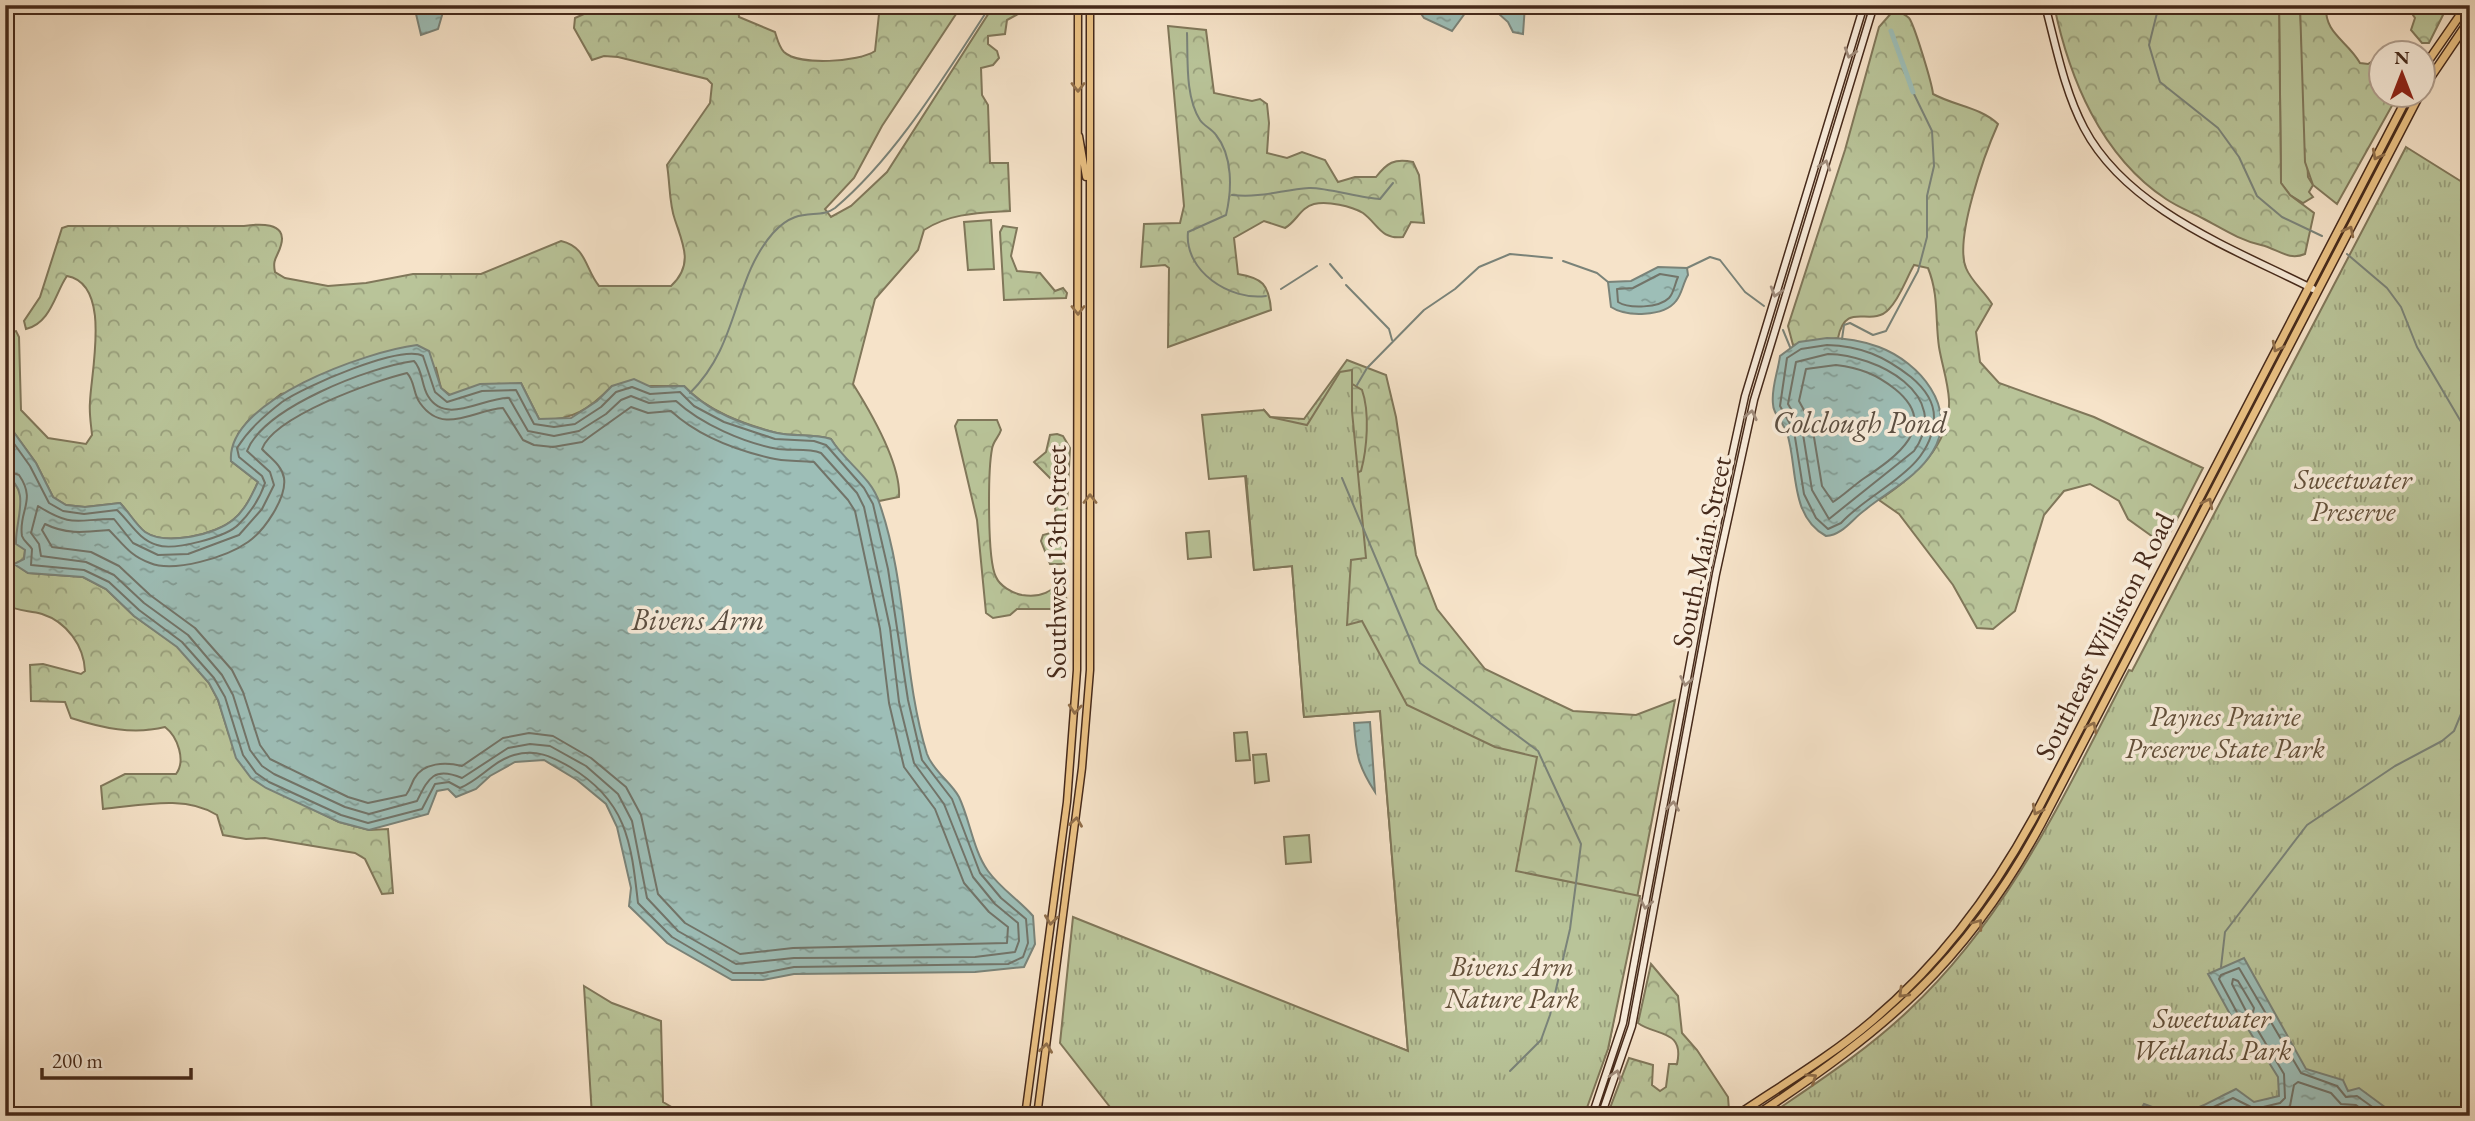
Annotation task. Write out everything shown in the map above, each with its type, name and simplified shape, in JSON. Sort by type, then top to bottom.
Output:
[{"type":"highway","points":[[2436,51],[2467,5]]},
{"type":"highway","name":"Southeast Williston Road","points":[[2436,70],[2470,19]]},
{"type":"highway","name":"Southeast Williston Road","points":[[1736,1116],[1839,1047],[1881,1014],[1931,965],[1972,916],[2024,835],[2402,108]]},
{"type":"highway","name":"Southeast Williston Road","points":[[1755,1116],[1848,1053],[1902,1008],[1957,950],[1994,902],[2036,834],[2413,108]]},
{"type":"highway","points":[[2180,534],[2189,539]]},
{"type":"highway","points":[[1773,1092],[1779,1100]]},
{"type":"main road","name":"Southwest 13th Street","points":[[1025,1116],[1066,802],[1076,702],[1078,5]]},
{"type":"main road","name":"Southwest 13th Street","points":[[1037,1116],[1078,803],[1088,700],[1090,5]]},
{"type":"main road","name":"South Main Street","points":[[1592,1114],[1618,1039],[1640,935],[1720,502],[1755,358],[1864,5]]},
{"type":"main road","name":"South Main Street","points":[[1603,1112],[1627,1041],[1649,936],[1678,766],[1733,494],[1764,361],[1874,5]]},
{"type":"main road","points":[[2045,5],[2074,108],[2085,131],[2119,176],[2162,211],[2318,291]]},
{"type":"main road","points":[[1842,77],[1851,81]]},
{"type":"main road","points":[[1078,121],[1090,121]]},
{"type":"main road","points":[[1078,134],[1082,139],[1086,177],[1090,181]]},
{"type":"main road","points":[[1796,227],[1805,230]]},
{"type":"main road","points":[[1078,242],[1090,242]]},
{"type":"main road","points":[[1640,935],[1649,936]]},
{"type":"main road","points":[[1618,1039],[1627,1041]]},
{"type":"main road","points":[[1592,1114],[1603,1112]]},
{"type":"green space","points":[[604,5],[738,5],[739,17],[775,32],[784,52],[802,59],[829,61],[856,58],[875,51],[880,5],[962,5],[882,126],[854,178],[825,209],[831,217],[851,206],[887,172],[994,5],[1019,5],[1018,14],[1007,20],[1005,34],[988,36],[988,44],[997,51],[999,58],[993,65],[981,68],[982,95],[988,105],[990,163],[1008,163],[1010,211],[954,217],[924,230],[918,250],[875,299],[853,384],[876,423],[890,454],[899,497],[879,501],[831,439],[777,433],[726,416],[703,403],[684,386],[612,386],[580,412],[561,418],[539,419],[521,383],[450,395],[441,388],[436,368],[281,394],[248,421],[238,434],[231,461],[258,482],[242,511],[226,525],[215,530],[190,537],[154,536],[145,532],[120,503],[85,507],[66,505],[53,497],[36,463],[5,420],[5,333],[16,331],[19,337],[21,410],[48,438],[86,444],[92,435],[90,406],[96,330],[90,295],[81,282],[67,276],[41,321],[26,329],[24,321],[40,297],[62,228],[270,226],[276,228],[282,237],[275,260],[275,272],[285,278],[328,286],[366,283],[413,274],[481,274],[561,241],[581,253],[599,286],[671,286],[682,270],[685,254],[673,214],[667,165],[710,103],[712,84],[707,79],[618,57],[604,56],[592,60],[574,28],[575,18]]},
{"type":"green space","points":[[2054,5],[2279,5],[2281,183],[2290,195],[2314,213],[2305,254],[2288,255],[2238,237],[2171,202],[2143,181],[2123,161],[2091,113],[2069,60]]},
{"type":"green space","points":[[2279,5],[2300,5],[2308,177],[2313,185],[2309,192],[2313,197],[2303,203],[2290,195],[2281,183]]},
{"type":"green space","points":[[2300,5],[2326,5],[2326,15],[2332,30],[2360,63],[2366,64],[2366,108],[2391,108],[2337,204],[2313,185],[2305,162]]},
{"type":"green space","points":[[2406,5],[2430,5],[2443,15],[2432,38],[2418,38],[2411,30],[2415,18]]},
{"type":"green space","points":[[1894,10],[1909,18],[1923,54],[1933,94],[1975,110],[1998,124],[1979,175],[1964,237],[1963,255],[1966,268],[1992,304],[1976,332],[1980,362],[1999,383],[2094,417],[2203,468],[2169,535],[2153,537],[2128,519],[2119,501],[2090,484],[2064,491],[2044,515],[2015,611],[1993,629],[1977,628],[1953,585],[1899,514],[1879,500],[1905,481],[1928,458],[1944,431],[1948,416],[1949,400],[1939,347],[1934,288],[1928,268],[1914,265],[1900,294],[1889,309],[1875,316],[1853,317],[1847,320],[1838,338],[1793,345],[1788,326],[1845,150],[1879,27]]},
{"type":"green space","points":[[1168,26],[1206,30],[1214,93],[1252,101],[1260,99],[1267,104],[1267,153],[1287,158],[1302,152],[1325,160],[1338,182],[1355,177],[1376,177],[1396,161],[1413,162],[1419,175],[1424,223],[1411,222],[1403,237],[1390,236],[1358,210],[1326,203],[1309,206],[1285,228],[1264,221],[1234,238],[1238,274],[1263,284],[1271,310],[1168,347],[1169,268],[1165,265],[1141,267],[1144,224],[1180,223],[1184,206]]},
{"type":"green space","points":[[2406,147],[2470,187],[2470,1116],[1768,1116],[1892,1026],[1944,974],[1977,935],[2006,893],[2058,806],[2129,670],[2132,671]]},
{"type":"green space","points":[[991,220],[994,269],[968,270],[964,222]]},
{"type":"green space","points":[[1003,226],[1017,228],[1011,256],[1017,271],[1040,273],[1055,291],[1063,288],[1067,293],[1066,298],[1004,300],[1000,232]]},
{"type":"green space","name":"Bivens Arm Nature Park","points":[[1347,360],[1386,375],[1396,417],[1416,555],[1437,609],[1485,669],[1573,711],[1636,715],[1675,700],[1608,1049],[1436,1064],[1390,1044],[1408,1051],[1380,711],[1304,717],[1292,566],[1254,570],[1245,475],[1264,410],[1270,417],[1304,419]]},
{"type":"green space","name":"Bivens Arm Nature Park","points":[[1352,370],[1352,411],[1366,558],[1351,560],[1347,625],[1362,621],[1407,705],[1495,747],[1537,757],[1516,871],[1640,896],[1608,1049],[1584,1116],[1117,1116],[1060,1043],[1073,917],[1408,1051],[1380,711],[1304,717],[1292,566],[1254,570],[1246,476],[1209,479],[1202,415],[1264,410],[1270,417],[1307,425],[1340,372]]},
{"type":"green space","points":[[1349,382],[1362,390],[1367,419],[1361,471],[1350,476]]},
{"type":"green space","points":[[958,420],[997,420],[1001,430],[992,449],[989,494],[991,553],[996,577],[1010,591],[1029,596],[1046,593],[1063,578],[1067,603],[1063,614],[1050,609],[1017,609],[1010,615],[993,618],[986,613],[977,520],[955,426]]},
{"type":"green space","points":[[1050,435],[1063,436],[1070,448],[1064,564],[1050,564],[1041,541],[1043,535],[1054,532],[1056,527],[1054,482],[1034,462],[1046,452]]},
{"type":"green space","points":[[5,476],[19,489],[24,508],[24,559],[15,564],[28,573],[83,577],[106,589],[134,616],[178,647],[209,683],[218,700],[229,735],[308,807],[339,822],[369,830],[388,829],[393,893],[382,894],[365,859],[355,853],[265,838],[246,839],[223,835],[217,815],[191,805],[161,803],[103,809],[101,786],[125,774],[176,774],[180,763],[179,749],[174,737],[165,727],[129,730],[106,727],[71,718],[65,702],[31,701],[30,665],[43,664],[81,674],[85,671],[84,662],[78,644],[59,623],[42,614],[19,610],[5,604]]},
{"type":"green space","points":[[1209,531],[1211,557],[1188,559],[1186,533]]},
{"type":"green space","points":[[1247,732],[1250,760],[1236,761],[1234,733]]},
{"type":"green space","points":[[1266,754],[1269,781],[1255,783],[1253,755]]},
{"type":"green space","points":[[1309,835],[1311,862],[1286,864],[1284,837]]},
{"type":"green space","points":[[1651,964],[1678,996],[1682,1033],[1697,1050],[1728,1097],[1729,1110],[1720,1116],[1607,1116],[1629,1058],[1653,1065],[1652,1085],[1660,1091],[1666,1087],[1669,1064],[1677,1064],[1677,1045],[1673,1039],[1638,1023]]},
{"type":"green space","points":[[584,986],[612,1003],[661,1021],[663,1102],[687,1116],[592,1116]]},
{"type":"water","points":[[1415,5],[1471,5],[1452,31],[1424,18]]},
{"type":"water","points":[[1489,5],[1525,5],[1523,34],[1513,32],[1508,22]]},
{"type":"water","points":[[439,7],[443,12],[438,29],[421,35],[416,14]]},
{"type":"water","points":[[1658,267],[1687,268],[1688,275],[1676,301],[1663,310],[1645,314],[1626,313],[1611,307],[1608,282],[1631,281]]},
{"type":"water","name":"Colclough Pond","points":[[1827,338],[1853,340],[1894,354],[1921,375],[1931,388],[1941,419],[1940,435],[1933,451],[1919,469],[1842,530],[1826,536],[1814,527],[1800,504],[1787,433],[1773,408],[1773,398],[1780,356],[1799,342]]},
{"type":"water","name":"Bivens Arm","points":[[417,345],[429,351],[441,388],[449,395],[480,384],[521,383],[539,419],[571,418],[597,401],[612,386],[634,379],[651,387],[684,386],[715,410],[764,430],[831,439],[864,477],[879,502],[895,565],[913,692],[927,754],[933,766],[959,797],[979,854],[988,871],[1033,916],[1035,944],[1024,967],[975,972],[794,974],[763,980],[732,980],[667,943],[629,906],[631,888],[617,827],[606,804],[577,780],[544,760],[515,762],[490,776],[476,789],[456,797],[448,789],[437,791],[428,814],[369,830],[339,822],[266,788],[251,778],[236,758],[218,700],[209,683],[177,647],[134,616],[106,589],[83,577],[28,573],[14,564],[24,559],[25,550],[16,544],[20,506],[18,489],[5,476],[5,420],[36,463],[53,497],[66,505],[85,507],[120,503],[145,532],[165,538],[191,537],[226,525],[245,507],[253,492],[258,482],[231,461],[236,439],[251,418],[275,399],[335,368]]},
{"type":"water","points":[[1370,722],[1375,792],[1359,759],[1354,723]]},
{"type":"water","points":[[2244,958],[2306,1069],[2343,1080],[2348,1091],[2359,1088],[2397,1116],[2136,1116],[2144,1104],[2171,1111],[2192,1110],[2236,1089],[2254,1102],[2279,1096],[2278,1077],[2248,1029],[2236,1025],[2208,974]]},
{"type":"waterway","points":[[690,393],[718,354],[750,271],[773,233],[791,219],[829,212],[858,187],[900,139],[991,5]]},
{"type":"waterway","points":[[2159,5],[2149,45],[2160,82],[2218,128],[2239,157],[2257,196],[2282,217],[2322,236]]},
{"type":"waterway","points":[[1891,31],[1913,92]]},
{"type":"waterway","points":[[1187,33],[1188,78],[1195,111],[1222,143],[1230,174],[1226,215],[1188,232],[1189,246],[1201,271],[1224,288],[1238,294],[1266,296]]},
{"type":"waterway","points":[[1842,339],[1844,325],[1850,323],[1873,335],[1886,331],[1918,271],[1927,237],[1927,196],[1934,166],[1932,131],[1913,92]]},
{"type":"waterway","points":[[1232,195],[1316,188],[1380,199],[1393,183]]},
{"type":"waterway","points":[[1357,385],[1367,368],[1424,310],[1455,289],[1479,267],[1510,254],[1552,258]]},
{"type":"waterway","points":[[2347,254],[2387,288],[2401,307],[2417,347],[2470,437]]},
{"type":"waterway","points":[[1687,268],[1710,257],[1720,260],[1745,292],[1764,306]]},
{"type":"waterway","points":[[1563,261],[1597,273],[1608,282]]},
{"type":"waterway","points":[[1330,264],[1342,278]]},
{"type":"waterway","points":[[1281,289],[1317,266]]},
{"type":"waterway","points":[[1346,285],[1389,329],[1392,340]]},
{"type":"waterway","points":[[1783,330],[1790,347]]},
{"type":"waterway","points":[[1342,478],[1420,663],[1538,751],[1581,844],[1570,929],[1550,1015],[1541,1040],[1510,1071]]},
{"type":"waterway","points":[[2221,967],[2225,932],[2307,825],[2395,766],[2442,741],[2454,731],[2466,702],[2470,700]]},
{"type":"park label","name":"Sweetwater Preserve","points":[[2353,495]]},
{"type":"park label","name":"Paynes Prairie Preserve State Park","points":[[2225,732]]},
{"type":"park label","name":"Sweetwater Wetlands Park","points":[[2212,1034]]}]
